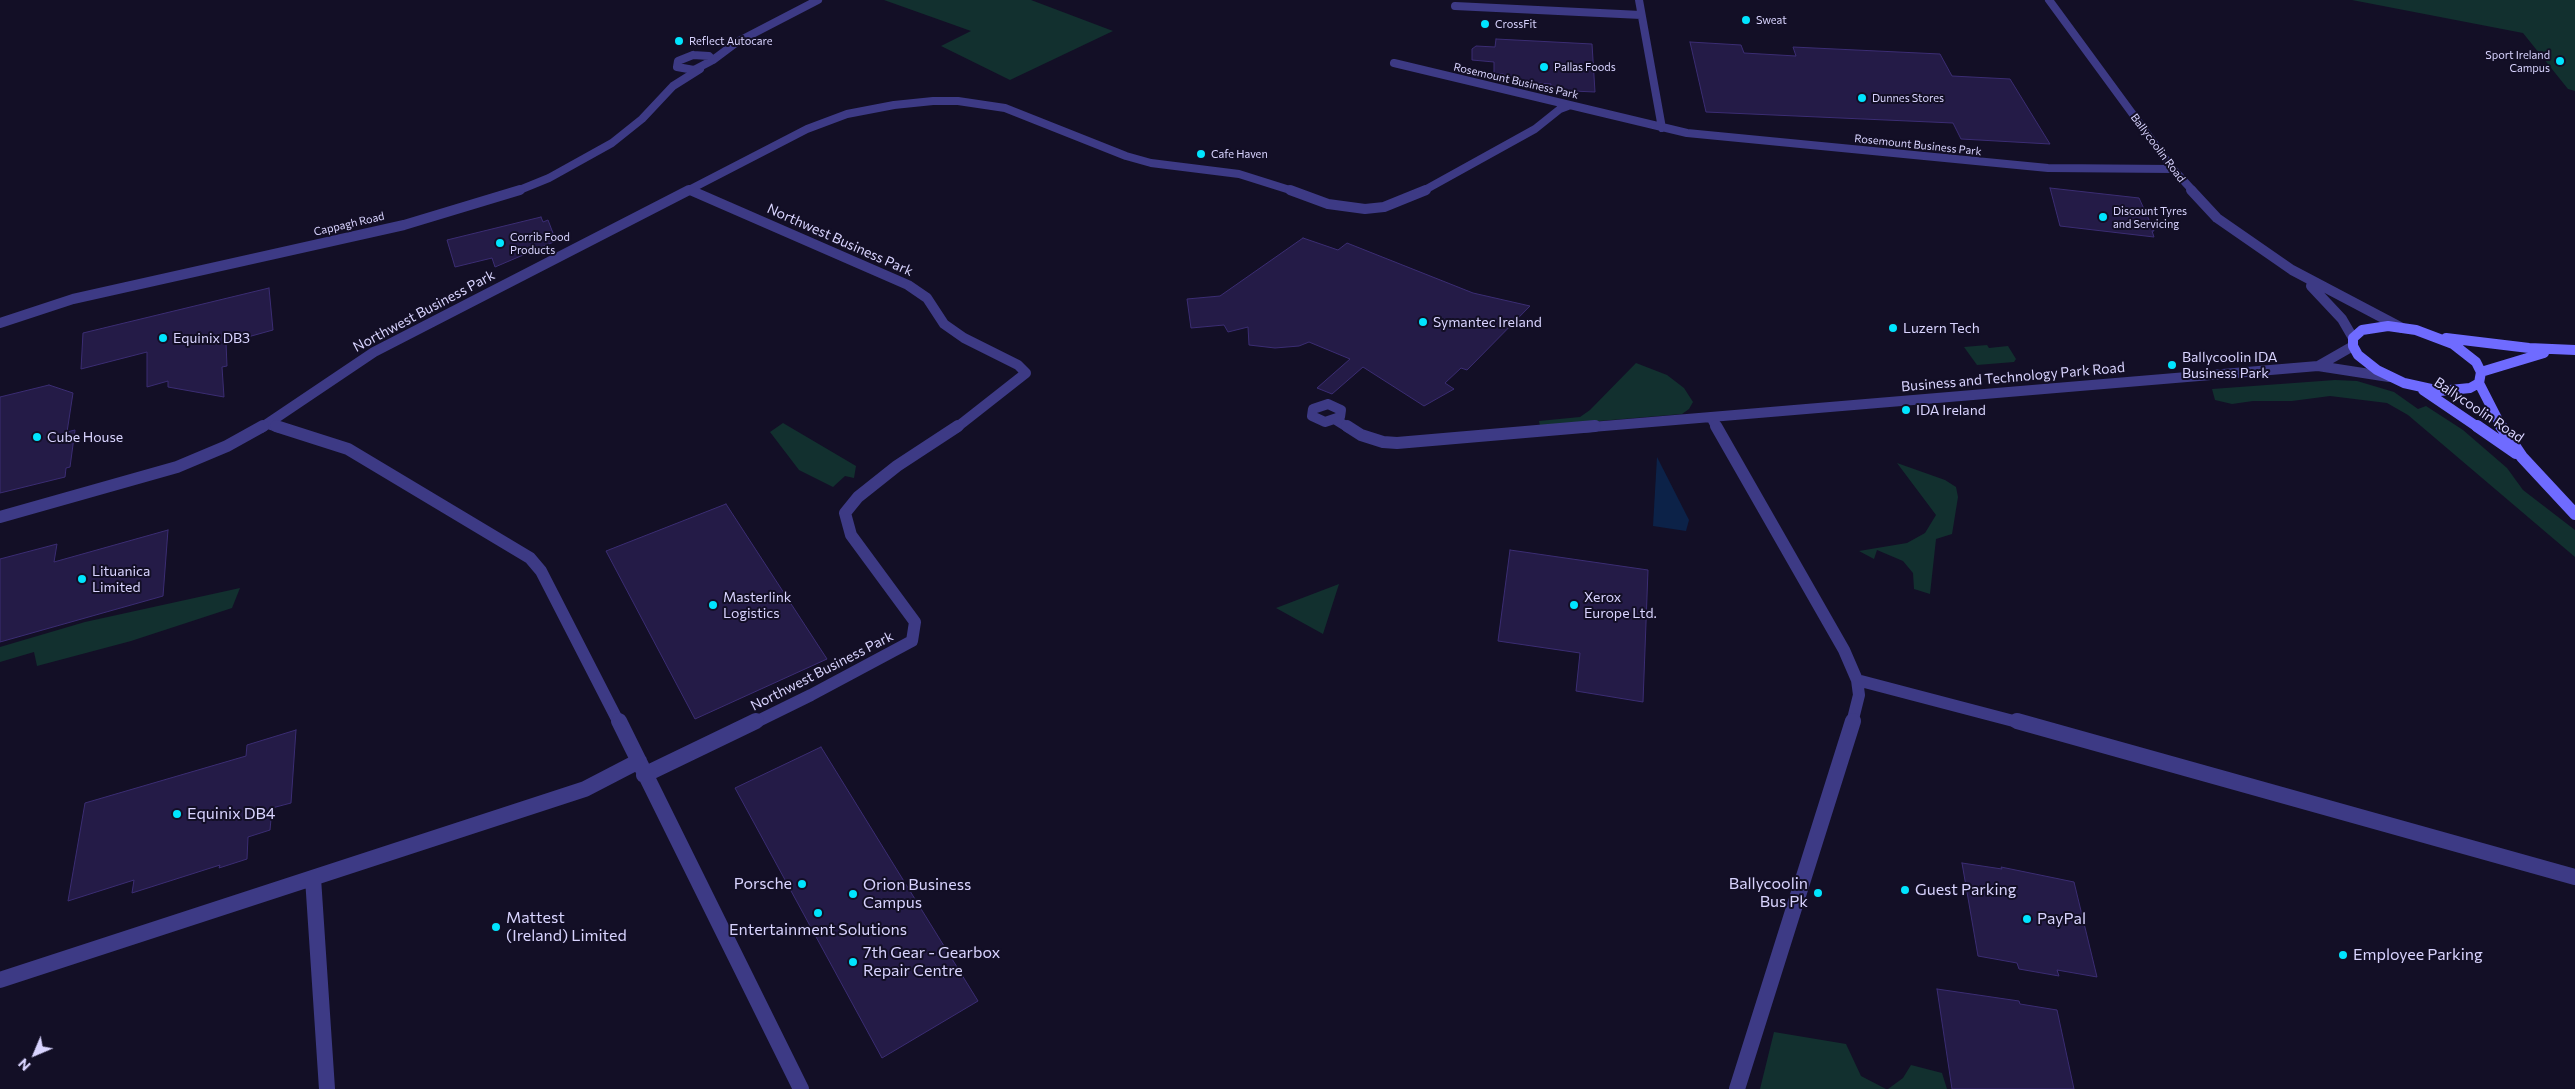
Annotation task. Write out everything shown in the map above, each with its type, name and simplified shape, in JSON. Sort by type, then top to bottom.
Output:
[{"type":"main road","points":[[2556,350],[2480,377],[2470,388],[2455,391],[2419,387],[2389,377],[2365,362],[2353,342],[2362,330],[2375,327],[2402,328],[2435,336],[2556,350],[2575,350]]},
{"type":"main road","name":"Ballycoolin Road","points":[[2435,336],[2467,354],[2476,362],[2480,377],[2501,426],[2522,457],[2575,514]]},
{"type":"main road","name":"Ballycoolin Road","points":[[2419,387],[2522,457]]},
{"type":"street","name":"Cappagh Road","points":[[680,69],[676,65],[678,60],[700,55],[737,42],[818,0]]},
{"type":"street","points":[[1639,0],[1662,128]]},
{"type":"street","name":"Ballycoolin Road","points":[[2050,0],[2173,169],[2202,205],[2217,218],[2292,270],[2402,328]]},
{"type":"street","points":[[1455,6],[1642,15]]},
{"type":"street","name":"Cappagh Road","points":[[680,69],[700,68],[710,65],[713,60],[737,42]]},
{"type":"street","points":[[700,55],[709,56],[713,60]]},
{"type":"street","name":"Rosemount Business Park","points":[[1394,64],[1687,133],[2005,165],[2048,168],[2173,169]]},
{"type":"street","name":"Cappagh Road","points":[[0,323],[73,299],[404,225],[504,196],[549,178],[612,143],[642,119],[673,86],[700,68]]},
{"type":"street","name":"Cappagh Road","points":[[673,86],[680,69]]},
{"type":"street","points":[[690,190],[807,129],[847,114],[910,102],[958,101],[996,106],[1022,113],[1126,156],[1151,163],[1197,167],[1239,174],[1270,182],[1328,204],[1347,208],[1384,207],[1414,196],[1535,128],[1560,109],[1568,106]]},
{"type":"street","name":"Northwest Business Park","points":[[0,516],[177,467],[227,446],[268,424],[374,352],[690,190],[908,285],[927,298],[944,324],[964,338],[1018,365],[1026,373],[968,420],[897,466],[858,497],[845,513],[851,535],[916,622],[912,641],[811,695],[642,768]]},
{"type":"street","name":"Ballycoolin Road","points":[[2292,270],[2330,305],[2353,342]]},
{"type":"street","name":"Business and Technology Park Road","points":[[2318,366],[2353,342]]},
{"type":"street","name":"Business and Technology Park Road","points":[[1336,420],[1361,435],[1383,442],[1398,443],[2318,366],[2389,377]]},
{"type":"street","points":[[1711,417],[1844,650],[1857,680],[1859,695],[1854,717],[1737,1089]]},
{"type":"street","points":[[268,424],[348,449],[415,486],[530,558],[541,571],[642,768],[801,1089]]},
{"type":"street","points":[[1857,680],[1933,698],[2575,877]]},
{"type":"street","points":[[0,980],[585,790],[642,768]]},
{"type":"street","points":[[313,878],[328,1089]]},
{"type":"green space","points":[[884,0],[1031,0],[1113,31],[1010,80],[941,46],[971,31]]},
{"type":"green space","name":"Sport Ireland Campus","points":[[2352,0],[2575,0],[2575,91],[2568,89],[2523,33]]},
{"type":"green space","points":[[1987,345],[1989,348],[2008,346],[2016,359],[2014,362],[1977,365],[1964,347]]},
{"type":"green space","points":[[1636,363],[1667,375],[1684,388],[1693,402],[1689,409],[1682,414],[1540,426],[1539,421],[1580,417],[1590,410]]},
{"type":"green space","points":[[2335,380],[2357,381],[2394,392],[2418,409],[2426,406],[2463,430],[2507,468],[2523,490],[2575,530],[2575,557],[2408,415],[2387,403],[2330,396],[2292,401],[2253,401],[2232,404],[2215,400],[2212,389]]},
{"type":"green space","points":[[783,423],[856,466],[854,478],[845,476],[833,487],[799,470],[770,432]]},
{"type":"green space","points":[[1897,463],[1945,480],[1956,487],[1958,497],[1952,534],[1936,539],[1930,594],[1914,589],[1913,573],[1903,561],[1877,550],[1874,559],[1859,551],[1907,543],[1925,533],[1936,515]]},
{"type":"green space","points":[[1339,584],[1323,634],[1276,608]]},
{"type":"green space","points":[[240,588],[232,608],[131,641],[37,666],[34,652],[0,662],[0,647],[85,622]]},
{"type":"green space","points":[[1774,1032],[1846,1044],[1861,1076],[1886,1089],[1760,1089]]},
{"type":"green space","points":[[1911,1065],[1942,1073],[1947,1089],[1888,1089],[1903,1078]]},
{"type":"water","points":[[1657,457],[1689,520],[1686,531],[1653,526]]},
{"type":"building","name":"Pallas Foods","points":[[1496,39],[1592,44],[1595,92],[1550,90],[1551,84],[1523,82],[1503,74],[1494,73],[1494,62],[1472,60],[1472,49],[1476,46],[1495,47]]},
{"type":"building","name":"Dunnes Stores","points":[[1690,42],[1741,45],[1744,53],[1796,56],[1793,47],[1940,54],[1952,76],[2010,79],[2050,144],[1961,139],[1953,123],[1706,112]]},
{"type":"building","name":"Discount Tyres and Servicing","points":[[2050,188],[2139,198],[2154,231],[2152,231],[2154,237],[2060,226]]},
{"type":"building","name":"Corrib Food Products","points":[[541,217],[543,222],[548,220],[556,241],[495,267],[492,258],[455,267],[447,240]]},
{"type":"building","name":"Symantec Ireland","points":[[1303,238],[1338,250],[1347,243],[1473,293],[1530,306],[1467,370],[1461,368],[1445,383],[1454,389],[1424,406],[1363,367],[1332,394],[1317,388],[1350,359],[1309,342],[1299,346],[1275,348],[1249,345],[1248,327],[1228,332],[1224,325],[1191,328],[1187,299],[1220,296]]},
{"type":"building","name":"Equinix DB3","points":[[269,288],[273,330],[226,343],[227,366],[222,367],[224,397],[168,387],[168,381],[147,387],[147,352],[81,369],[83,333]]},
{"type":"building","name":"Cube House","points":[[49,385],[73,393],[67,432],[75,430],[70,467],[66,468],[65,477],[0,493],[0,397]]},
{"type":"building","name":"Masterlink Logistics","points":[[726,504],[827,659],[695,719],[606,551]]},
{"type":"building","name":"Lituanica Limited","points":[[168,530],[163,596],[0,642],[0,559],[57,544],[54,562]]},
{"type":"building","name":"Xerox Europe Ltd.","points":[[1510,550],[1648,570],[1643,702],[1576,691],[1580,653],[1498,641]]},
{"type":"building","name":"Equinix DB4","points":[[296,730],[291,803],[272,808],[270,830],[248,837],[247,859],[219,868],[220,865],[132,893],[134,880],[68,901],[85,803],[246,756],[247,745]]},
{"type":"building","name":"Orion Business Campus","points":[[821,747],[978,1001],[882,1058],[735,788]]},
{"type":"building","name":"PayPal","points":[[1962,863],[2002,869],[2001,867],[2074,882],[2097,977],[2057,970],[2059,976],[2019,969],[2017,963],[1978,956]]},
{"type":"building","points":[[1937,989],[2019,1001],[2020,1004],[2057,1010],[2074,1089],[1952,1089]]},
{"type":"place","name":"Sweat","points":[[1746,20]]},
{"type":"place","name":"CrossFit","points":[[1485,24]]},
{"type":"place","name":"Reflect Autocare","points":[[679,41]]},
{"type":"place","name":"Sport Ireland Campus","points":[[2560,61]]},
{"type":"place","name":"Pallas Foods","points":[[1544,67]]},
{"type":"place","name":"Dunnes Stores","points":[[1862,98]]},
{"type":"place","name":"Cafe Haven","points":[[1201,154]]},
{"type":"place","name":"Discount Tyres and Servicing","points":[[2103,217]]},
{"type":"place","name":"Corrib Food Products","points":[[500,243]]},
{"type":"place","name":"Symantec Ireland","points":[[1423,322]]},
{"type":"place","name":"Luzern Tech","points":[[1893,328]]},
{"type":"place","name":"Equinix DB3","points":[[163,338]]},
{"type":"place","name":"Ballycoolin IDA Business Park","points":[[2172,365]]},
{"type":"place","name":"IDA Ireland","points":[[1906,410]]},
{"type":"place","name":"Cube House","points":[[37,437]]},
{"type":"place","name":"Lituanica Limited","points":[[82,579]]},
{"type":"place","name":"Masterlink Logistics","points":[[713,605]]},
{"type":"place","name":"Xerox Europe Ltd.","points":[[1574,605]]},
{"type":"place","name":"Equinix DB4","points":[[177,814]]},
{"type":"place","name":"Porsche","points":[[802,884]]},
{"type":"place","name":"Guest Parking","points":[[1905,890]]},
{"type":"place","name":"Ballycoolin Bus Pk","points":[[1818,893]]},
{"type":"place","name":"Orion Business Campus","points":[[853,894]]},
{"type":"place","name":"Entertainment Solutions","points":[[818,913]]},
{"type":"place","name":"PayPal","points":[[2027,919]]},
{"type":"place","name":"Mattest (Ireland) Limited","points":[[496,927]]},
{"type":"place","name":"Employee Parking","points":[[2343,955]]},
{"type":"place","name":"7th Gear - Gearbox Repair Centre","points":[[853,962]]}]
